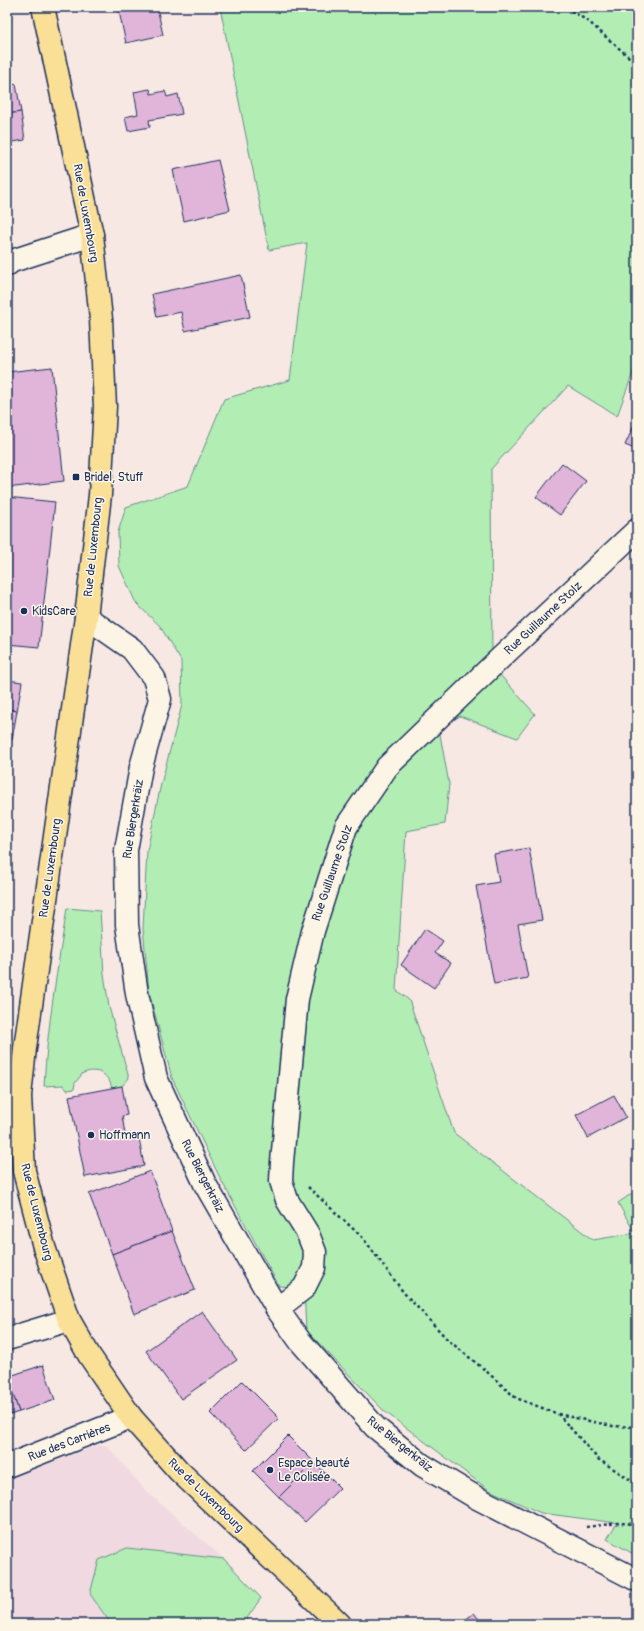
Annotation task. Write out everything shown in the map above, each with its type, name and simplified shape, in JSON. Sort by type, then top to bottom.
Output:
[{"type":"main road","name":"Rue de Luxembourg","points":[[43,7],[92,235],[101,319],[105,407],[100,495],[86,617],[25,1048],[20,1096],[24,1171],[44,1247],[69,1320],[89,1355],[131,1417],[179,1471],[340,1624]]},
{"type":"street","points":[[7,265],[12,261],[92,235]]},
{"type":"street","name":"Rue Guillaume Stolz","points":[[277,1309],[304,1288],[314,1268],[315,1252],[308,1234],[287,1200],[281,1181],[282,1162],[297,999],[313,931],[346,827],[387,767],[637,530]]},
{"type":"street","name":"Rue Biergerkräiz","points":[[86,617],[132,649],[154,678],[160,699],[141,767],[126,850],[127,925],[137,994],[156,1078],[205,1184],[277,1309],[300,1341],[375,1427],[422,1465],[477,1498],[637,1580]]},
{"type":"street","points":[[7,1339],[69,1320]]},
{"type":"street","name":"Rue des Carrières","points":[[7,1466],[131,1417]]},
{"type":"path","points":[[566,7],[589,22],[637,64]]},
{"type":"path","points":[[282,1162],[363,1238],[404,1293],[448,1340],[516,1398],[558,1414],[612,1426],[637,1426]]},
{"type":"path","points":[[558,1414],[598,1459],[637,1484]]},
{"type":"path","points":[[618,1523],[637,1524]]},
{"type":"shaded area","points":[[98,1445],[107,1446],[146,1491],[224,1559],[127,1548],[90,1594],[111,1624],[7,1624],[7,1479]]},
{"type":"green space","points":[[220,7],[637,7],[637,367],[635,367],[617,416],[568,386],[491,469],[492,666],[535,714],[517,738],[460,716],[439,729],[449,784],[445,824],[406,831],[396,990],[409,1000],[454,1133],[593,1240],[635,1233],[618,1203],[637,1190],[637,1556],[607,1539],[617,1523],[541,1513],[489,1490],[384,1411],[306,1330],[304,1288],[279,1286],[221,1180],[172,1078],[149,992],[143,928],[147,851],[161,784],[182,705],[181,661],[160,626],[136,603],[119,566],[118,532],[126,507],[188,486],[224,399],[290,380],[307,243],[269,250]]},
{"type":"green space","points":[[67,908],[100,911],[104,974],[109,1007],[129,1078],[122,1086],[112,1088],[105,1075],[93,1071],[83,1073],[75,1083],[74,1089],[67,1090],[63,1085],[44,1086],[50,1019]]},
{"type":"green space","points":[[127,1548],[224,1559],[261,1598],[243,1624],[111,1624],[90,1594],[99,1560]]},
{"type":"building","points":[[118,7],[157,7],[163,35],[126,43]]},
{"type":"building","points":[[16,84],[21,112],[7,114],[7,86]]},
{"type":"building","points":[[150,89],[151,94],[165,91],[167,97],[178,94],[182,114],[149,120],[150,127],[128,131],[125,117],[138,114],[134,92]]},
{"type":"building","points":[[21,112],[25,140],[7,143],[7,114]]},
{"type":"building","points":[[218,160],[230,210],[184,221],[173,170]]},
{"type":"building","points":[[241,275],[250,317],[185,331],[181,312],[157,317],[152,294]]},
{"type":"building","points":[[52,367],[64,481],[7,488],[7,372]]},
{"type":"building","points":[[637,419],[637,450],[625,445]]},
{"type":"building","points":[[562,463],[586,481],[560,515],[536,497]]},
{"type":"building","points":[[7,497],[55,502],[39,647],[7,644]]},
{"type":"building","points":[[7,680],[22,682],[17,711],[7,709]]},
{"type":"building","points":[[7,709],[17,711],[12,740],[7,739]]},
{"type":"building","points":[[529,848],[542,920],[518,924],[528,978],[494,984],[476,886],[499,882],[494,854]]},
{"type":"building","points":[[425,929],[443,941],[435,953],[451,963],[434,988],[401,965]]},
{"type":"building","points":[[122,1086],[127,1115],[122,1116],[126,1140],[139,1138],[144,1166],[85,1177],[69,1096]]},
{"type":"building","points":[[614,1095],[626,1117],[588,1138],[576,1115]]},
{"type":"building","points":[[150,1171],[172,1231],[112,1254],[89,1194]]},
{"type":"building","points":[[172,1231],[195,1290],[134,1314],[112,1254]]},
{"type":"building","points":[[202,1311],[237,1360],[181,1399],[146,1351]]},
{"type":"building","points":[[43,1365],[55,1400],[19,1412],[7,1377]]},
{"type":"building","points":[[7,1377],[19,1412],[7,1416]]},
{"type":"building","points":[[242,1381],[279,1418],[246,1450],[210,1413]]},
{"type":"building","points":[[288,1436],[314,1462],[279,1497],[253,1471]]},
{"type":"building","points":[[314,1462],[340,1488],[305,1522],[279,1497]]},
{"type":"building","points":[[474,1613],[483,1624],[460,1624]]},
{"type":"place","name":"Bridel, Stuff","points":[[76,477]]},
{"type":"place","name":"KidsCare","points":[[24,611]]},
{"type":"place","name":"Hoffmann","points":[[91,1135]]},
{"type":"place","name":"Espace beauté Le Colisée","points":[[270,1470]]}]
